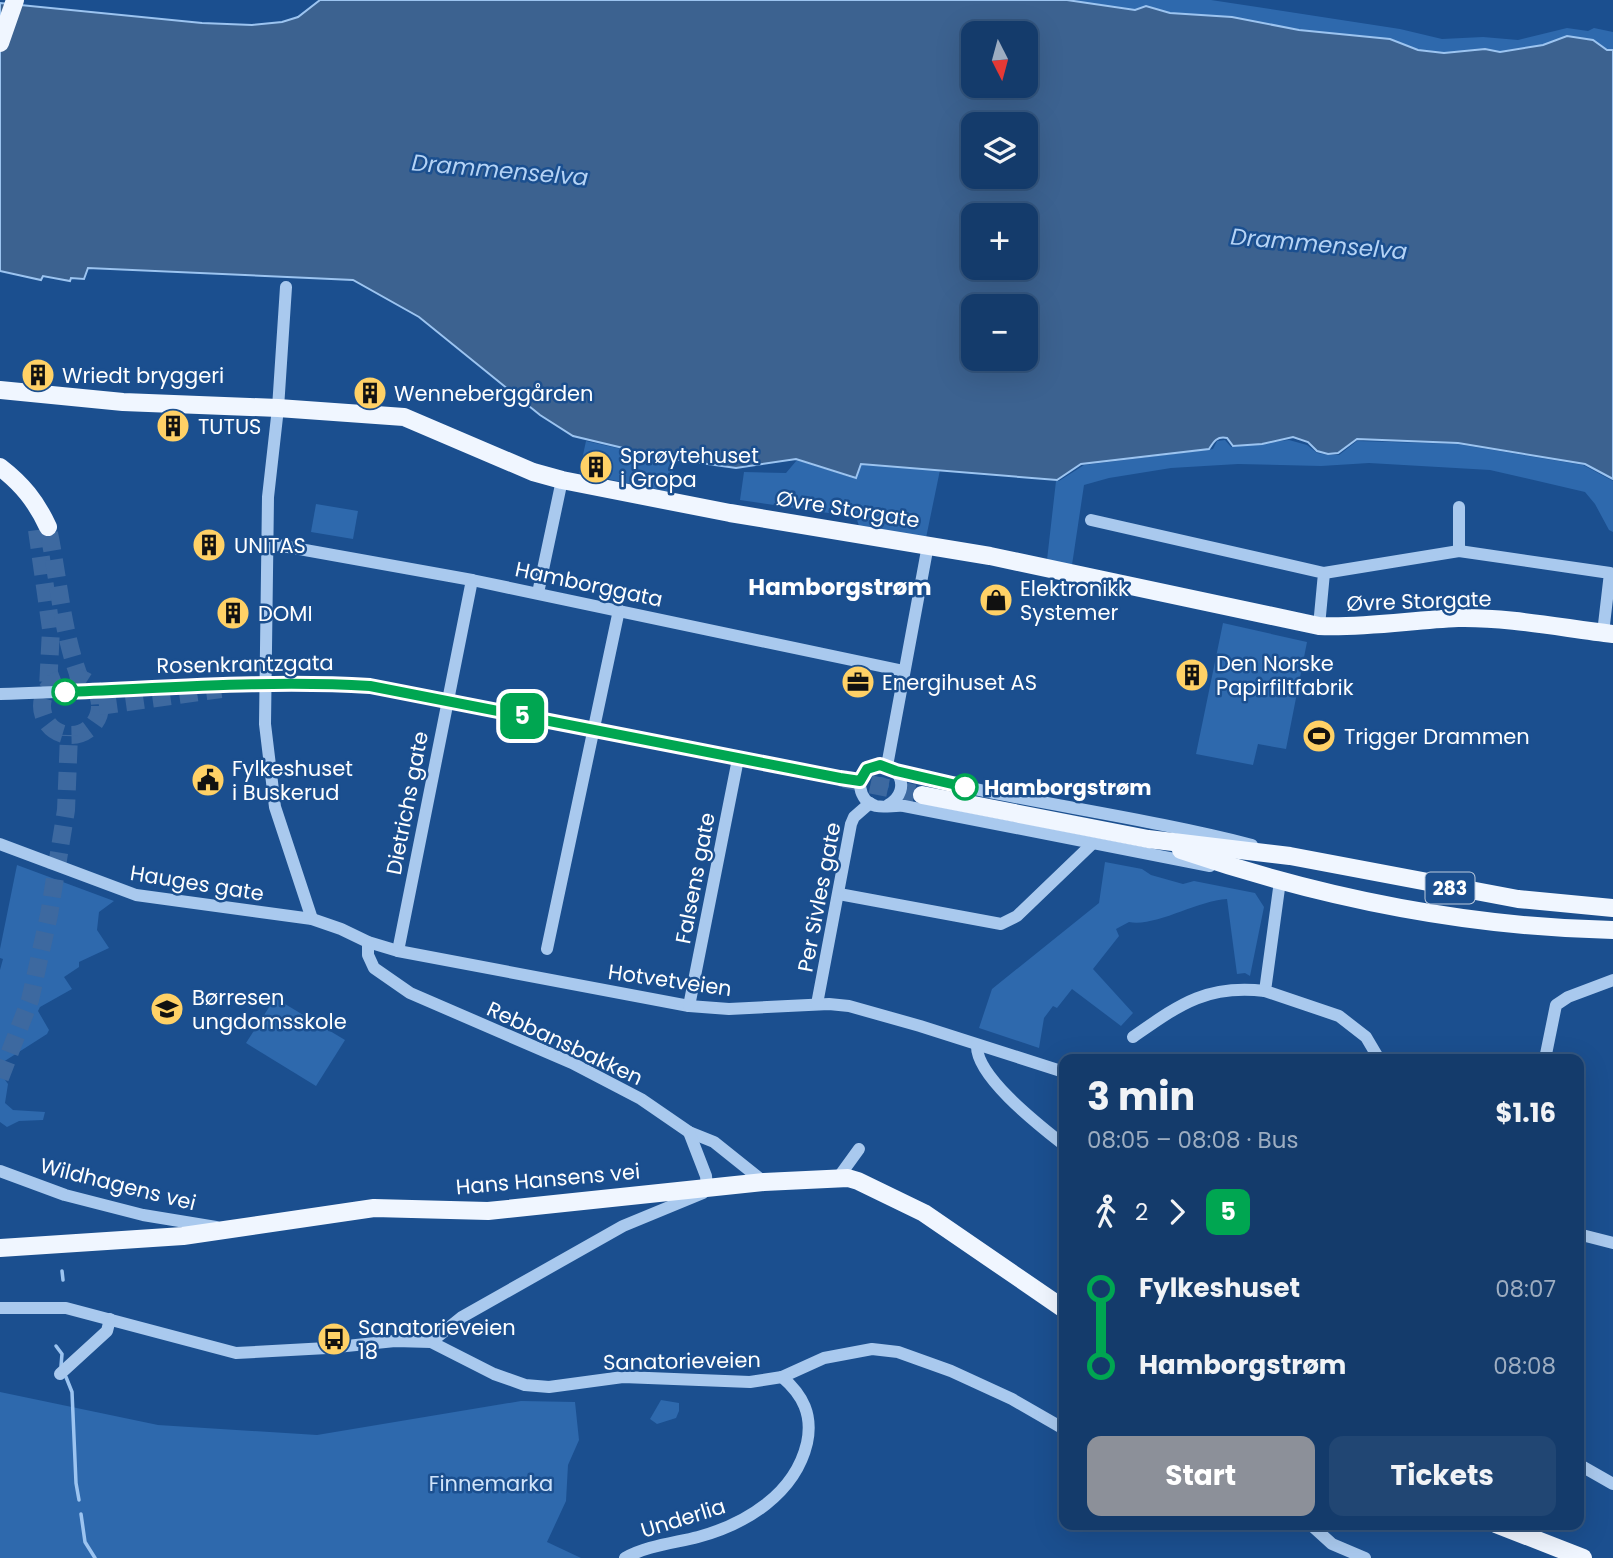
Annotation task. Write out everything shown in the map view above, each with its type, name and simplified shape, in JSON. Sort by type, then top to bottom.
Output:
[{"type":"main road","points":[[0,43],[15,0]]},
{"type":"main road","name":"Øvre Storgate","points":[[0,390],[123,402],[278,408],[404,417],[533,472],[562,480],[730,513],[928,545],[1063,571],[1319,626],[1363,626],[1460,618],[1502,620],[1608,634]]},
{"type":"main road","points":[[0,467],[27,489],[37,505],[42,528],[20,499],[0,480]]},
{"type":"main road","name":"283","points":[[922,795],[1148,839],[1290,856],[1485,894],[1555,904],[1613,908]]},
{"type":"main road","name":"283","points":[[1148,839],[1245,872],[1423,911],[1509,923],[1613,930]]},
{"type":"main road","name":"Hans Hansens vei","points":[[0,1248],[183,1236],[374,1208],[488,1211],[707,1187],[838,1178],[858,1181],[924,1213],[1059,1306]]},
{"type":"main road","points":[[1511,1530],[1583,1558]]},
{"type":"street","points":[[286,287],[278,408],[268,497],[265,724],[275,807],[312,919]]},
{"type":"street","points":[[538,593],[562,480]]},
{"type":"street","points":[[1459,507],[1459,551]]},
{"type":"street","name":"Øvre Storgate","points":[[1091,520],[1324,573],[1459,551],[1611,573],[1608,634]]},
{"type":"street","name":"Hamborggata","points":[[266,543],[538,593],[904,671]]},
{"type":"street","points":[[888,805],[894,802],[902,783],[891,768],[904,671],[928,545]]},
{"type":"street","name":"Øvre Storgate","points":[[1319,626],[1324,573]]},
{"type":"street","name":"Dietrichs gate","points":[[398,951],[472,580]]},
{"type":"street","points":[[547,949],[618,610]]},
{"type":"street","name":"Rosenkrantzgata","points":[[0,694],[265,684],[328,683],[370,686],[860,781]]},
{"type":"street","name":"Falsens gate","points":[[689,1006],[738,759]]},
{"type":"street","points":[[1245,872],[904,806],[876,806],[862,793],[860,781],[867,769],[873,766],[891,768],[938,782],[1220,837],[1290,856]]},
{"type":"street","name":"Per Sivles gate","points":[[817,1004],[851,824],[870,803]]},
{"type":"street","name":"Hauges gate","points":[[0,844],[136,895],[312,919]]},
{"type":"street","points":[[839,894],[1000,923],[1017,916],[1092,844]]},
{"type":"street","points":[[1265,991],[1280,881]]},
{"type":"street","name":"Hotvetveien","points":[[312,919],[398,951],[689,1006],[729,1009],[817,1004],[849,1006],[1059,1070]]},
{"type":"street","name":"Rebbansbakken","points":[[368,942],[368,955],[374,968],[410,993],[572,1063],[641,1099],[689,1132],[714,1142],[764,1182]]},
{"type":"street","points":[[1546,1054],[1556,1005],[1568,997],[1613,980]]},
{"type":"street","points":[[1133,1037],[1191,999],[1239,988],[1265,991],[1339,1016],[1367,1037],[1376,1054]]},
{"type":"street","points":[[977,1045],[981,1063],[993,1078],[1025,1114],[1059,1141]]},
{"type":"street","points":[[431,1342],[462,1317],[623,1226],[703,1193],[707,1187],[706,1176],[689,1132]]},
{"type":"street","points":[[838,1178],[859,1149]]},
{"type":"street","name":"Wildhagens vei","points":[[0,1171],[143,1215],[228,1229]]},
{"type":"street","points":[[1584,1236],[1613,1243]]},
{"type":"street","name":"Sanatorieveien","points":[[0,1308],[66,1308],[236,1353],[327,1349],[395,1341],[431,1342],[494,1374],[525,1385],[549,1387],[623,1377],[750,1382],[782,1377],[824,1358],[872,1349],[898,1352],[951,1371],[1012,1399],[1059,1426]]},
{"type":"street","points":[[60,1374],[107,1331],[110,1319]]},
{"type":"street","name":"Underlia","points":[[625,1558],[737,1523],[768,1504],[789,1483],[805,1454],[810,1432],[807,1407],[793,1386],[782,1377]]},
{"type":"street","points":[[1584,1467],[1613,1484]]},
{"type":"street","points":[[1317,1530],[1332,1544],[1365,1558]]},
{"type":"green space","points":[[1067,0],[1211,0],[1400,29],[1442,39],[1483,37],[1518,40],[1567,28],[1588,31],[1594,28],[1613,32],[1613,50],[1607,50],[1592,40],[1567,36],[1543,45],[1500,52],[1485,49],[1444,53],[1418,50],[1390,39],[1299,30],[1232,17],[1170,13],[1147,6],[1135,10]]},
{"type":"green space","points":[[1225,440],[1231,447],[1289,440],[1328,455],[1339,455],[1357,441],[1457,444],[1583,465],[1613,481],[1613,532],[1609,530],[1585,492],[1490,470],[1369,463],[1321,466],[1238,464],[1171,468],[1084,485],[1072,565],[1047,560],[1056,481],[1084,465],[1213,449],[1217,441]]},
{"type":"green space","points":[[586,441],[675,461],[670,492],[579,473]]},
{"type":"green space","points":[[797,460],[856,479],[862,464],[940,470],[926,538],[859,526],[856,517],[740,500],[744,472],[786,473]]},
{"type":"green space","points":[[316,504],[358,511],[353,539],[311,532]]},
{"type":"green space","points":[[1223,623],[1307,642],[1286,749],[1258,744],[1253,765],[1196,754]]},
{"type":"green space","points":[[878,777],[884,777],[889,785],[887,791],[878,793],[873,788],[873,782]]},
{"type":"green space","points":[[1105,862],[1142,869],[1151,875],[1183,884],[1194,881],[1255,893],[1264,907],[1250,976],[1245,973],[1237,974],[1227,899],[1215,901],[1151,921],[1129,922],[1116,929],[1119,936],[1093,969],[1133,1013],[1121,1026],[1072,989],[1057,1008],[1053,1006],[1044,1018],[1039,1048],[979,1028],[992,989],[1099,903]]},
{"type":"green space","points":[[17,865],[114,901],[99,912],[97,930],[109,948],[79,962],[79,967],[64,977],[72,989],[40,1007],[38,1011],[49,1030],[47,1034],[0,1064],[0,970],[3,959],[0,958],[0,949]]},
{"type":"green space","points":[[275,998],[345,1040],[316,1086],[246,1043]]},
{"type":"green space","points":[[0,1073],[8,1084],[5,1103],[13,1110],[45,1112],[43,1120],[19,1121],[7,1127],[0,1122]]},
{"type":"green space","name":"Finnemarka","points":[[0,1392],[158,1425],[317,1435],[521,1401],[575,1402],[579,1440],[568,1465],[566,1501],[547,1542],[581,1558],[0,1558]]},
{"type":"green space","points":[[661,1400],[679,1403],[679,1411],[676,1418],[657,1424],[650,1419]]},
{"type":"water","name":"Drammenselva","points":[[320,0],[1067,0],[1135,10],[1146,6],[1170,13],[1232,17],[1299,30],[1390,39],[1418,50],[1444,53],[1485,49],[1500,52],[1543,45],[1567,36],[1593,40],[1607,50],[1613,50],[1613,479],[1585,464],[1458,443],[1357,439],[1338,453],[1328,454],[1317,451],[1308,442],[1293,437],[1262,444],[1233,446],[1227,438],[1218,438],[1209,449],[1081,464],[1057,480],[861,464],[856,478],[796,459],[736,468],[665,458],[573,436],[540,415],[419,317],[353,280],[88,268],[84,279],[71,278],[70,281],[43,276],[41,280],[0,271],[0,3],[202,23],[252,25],[282,22],[298,17]]},
{"type":"waterway","points":[[62,1271],[63,1280]]},
{"type":"waterway","points":[[56,1346],[62,1354],[61,1366]]},
{"type":"waterway","points":[[66,1377],[72,1392],[79,1500]]},
{"type":"waterway","points":[[81,1514],[85,1542],[95,1558]]},
{"type":"tunnel","points":[[37,530],[51,629],[48,688]]},
{"type":"tunnel","points":[[49,533],[65,625],[80,679]]},
{"type":"tunnel","points":[[71,677],[87,682],[95,690],[100,706],[95,722],[87,730],[71,735],[55,730],[47,722],[42,706],[47,690],[55,682],[71,677]]},
{"type":"tunnel","points":[[99,706],[221,689]]},
{"type":"tunnel","points":[[0,1078],[30,1000],[49,915],[66,810],[69,735]]},
{"type":"tunnel","points":[[844,779],[922,795]]},
{"type":"bus line","name":"5","points":[[65,692],[249,684],[328,683],[370,686],[840,778],[860,781],[867,769],[880,765],[965,787]]},
{"type":"place","name":"Wriedt bryggeri","points":[[38,375]]},
{"type":"place","name":"Wenneberggården","points":[[370,393]]},
{"type":"place","name":"TUTUS","points":[[173,426]]},
{"type":"place","name":"Sprøytehuset i Gropa","points":[[596,467]]},
{"type":"place","name":"UNITAS","points":[[209,545]]},
{"type":"place","name":"Elektronikk Systemer","points":[[996,600]]},
{"type":"place","name":"DOMI","points":[[233,613]]},
{"type":"place","name":"Den Norske Papirfiltfabrik","points":[[1192,675]]},
{"type":"place","name":"Energihuset AS","points":[[858,682]]},
{"type":"place","name":"Trigger Drammen","points":[[1319,736]]},
{"type":"place","name":"Fylkeshuset i Buskerud","points":[[208,780]]},
{"type":"place","name":"Hamborgstrøm","points":[[965,787]]},
{"type":"place","name":"Børresen ungdomsskole","points":[[167,1009]]},
{"type":"place","name":"Sanatorieveien 18","points":[[334,1339]]},
{"type":"district","name":"Hamborgstrøm","points":[[840,587]]}]
